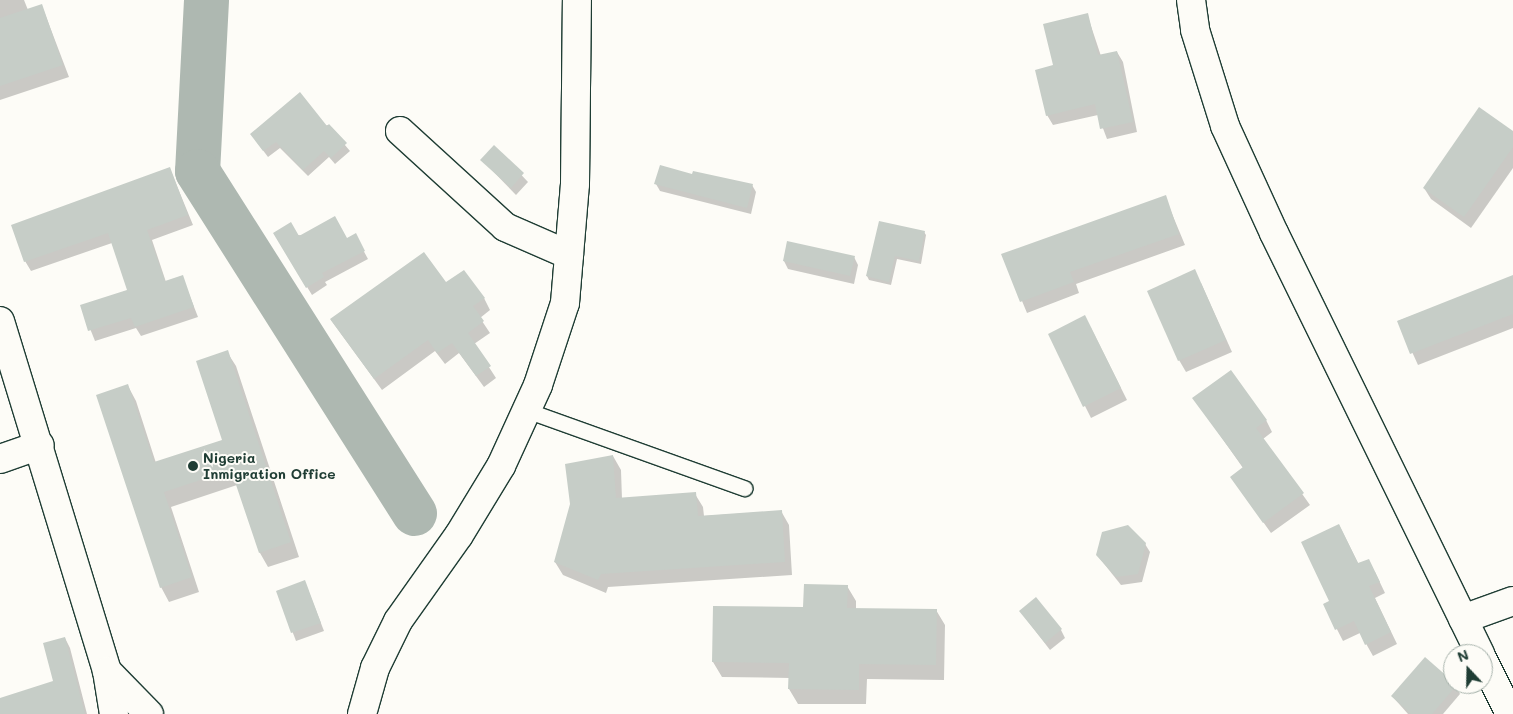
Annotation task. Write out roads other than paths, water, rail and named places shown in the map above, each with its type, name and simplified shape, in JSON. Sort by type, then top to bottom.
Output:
[{"type":"street","points":[[362,714],[375,668],[398,621],[459,535],[502,466],[526,410],[565,303],[575,184],[577,0]]},
{"type":"street","points":[[1191,0],[1195,30],[1225,126],[1274,233],[1475,644]]},
{"type":"street","points":[[400,131],[505,227],[569,255]]},
{"type":"street","points":[[0,321],[40,445],[107,670],[114,714]]},
{"type":"street","points":[[0,458],[40,445]]},
{"type":"street","points":[[1463,619],[1513,601]]},
{"type":"street","points":[[107,670],[149,714]]},
{"type":"street","points":[[1493,680],[1510,714]]},
{"type":"lane","points":[[526,410],[744,488]]},
{"type":"waterway","points":[[206,0],[197,171],[414,513]]},
{"type":"place","name":"Nigeria Inmigration Office","points":[[193,466]]}]
